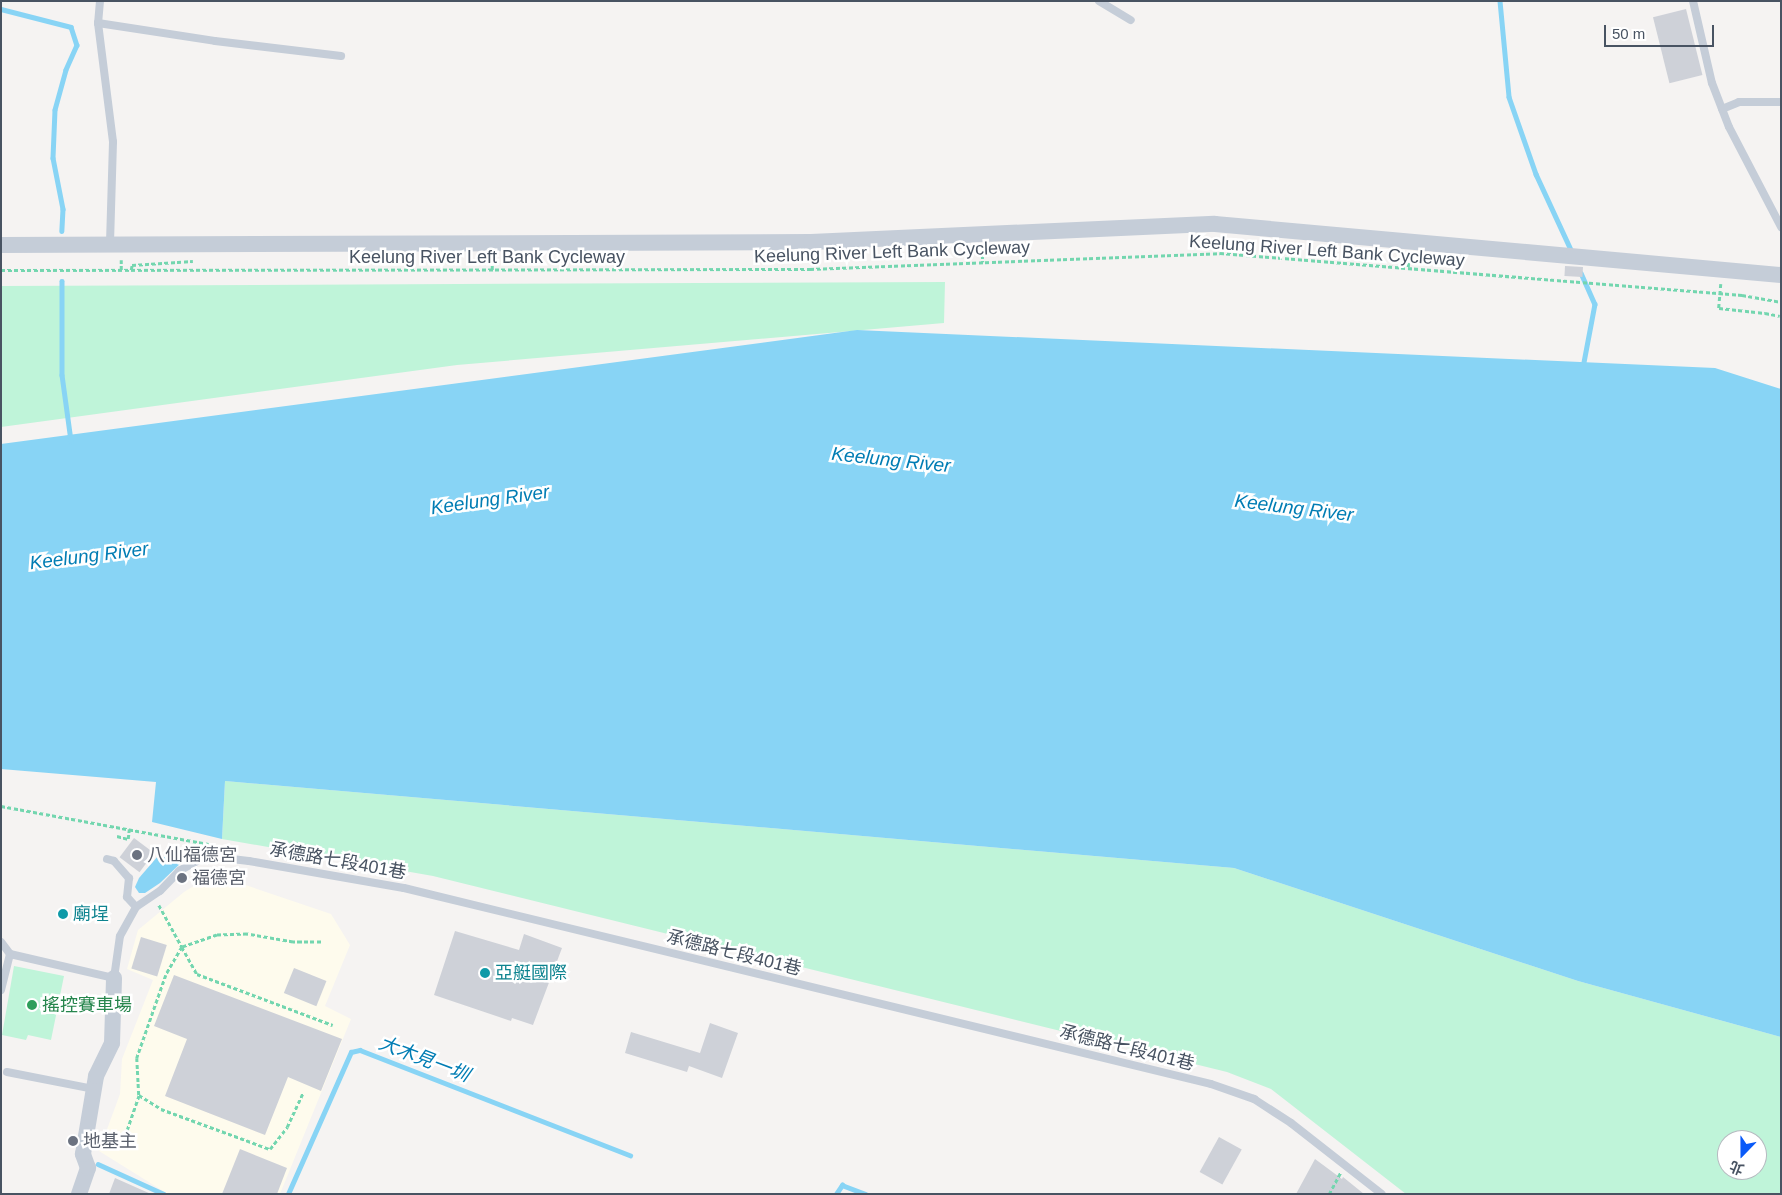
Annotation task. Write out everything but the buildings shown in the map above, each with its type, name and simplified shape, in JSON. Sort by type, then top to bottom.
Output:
[{"type":"street","points":[[1,245],[811,242],[1215,224],[1781,274]]},
{"type":"street","points":[[78,1194],[88,1168],[83,1154],[96,1076],[112,1043],[114,978]]},
{"type":"lane","points":[[100,1],[98,23],[113,142],[110,244]]},
{"type":"lane","points":[[1099,1],[1131,20]]},
{"type":"lane","points":[[1693,1],[1712,82],[1728,127],[1781,227]]},
{"type":"lane","points":[[98,23],[215,41],[341,56]]},
{"type":"lane","points":[[1722,109],[1739,102],[1781,102]]},
{"type":"lane","name":"承德路七段401巷","points":[[114,978],[120,936],[136,907],[154,895],[179,871],[206,856],[249,861],[404,888],[1211,1084],[1254,1099],[1291,1123],[1382,1194]]},
{"type":"lane","points":[[106,859],[114,861],[129,878],[127,897],[136,907]]},
{"type":"lane","points":[[1,942],[10,954],[114,978]]},
{"type":"lane","points":[[1,990],[10,954]]},
{"type":"lane","points":[[7,1072],[94,1089]]},
{"type":"path","name":"Keelung River Left Bank Cycleway","points":[[1,270],[810,269],[1220,253],[1769,298],[1781,302]]},
{"type":"path","points":[[1720,294],[1719,308],[1780,316]]},
{"type":"path","points":[[117,836],[128,839],[129,829]]},
{"type":"path","points":[[154,895],[197,974],[334,1025]]},
{"type":"path","points":[[127,1130],[139,1095],[138,1058],[166,976],[182,947],[217,935],[247,934],[293,942],[321,942]]},
{"type":"path","points":[[139,1095],[161,1109],[270,1149],[287,1127],[302,1094]]},
{"type":"path","points":[[1329,1194],[1345,1165]]},
{"type":"shaded area","points":[[213,874],[331,914],[350,945],[325,1006],[351,1019],[280,1194],[168,1194],[99,1151],[120,1094],[122,1059],[153,980],[127,969],[138,930],[184,892]]},
{"type":"green space","points":[[945,282],[944,323],[457,365],[1,427],[1,286]]},
{"type":"green space","points":[[225,781],[1234,868],[1578,981],[1781,1037],[1781,1194],[1406,1194],[1271,1089],[1227,1072],[433,876],[222,839]]},
{"type":"green space","name":"搖控賽車場","points":[[14,966],[64,976],[51,1040],[28,1035],[26,1040],[2,1035]]},
{"type":"water","name":"Keelung River","points":[[857,330],[1715,368],[1781,389],[1781,1037],[1578,981],[1234,868],[225,781],[222,839],[152,822],[156,782],[1,769],[1,444]]},
{"type":"water","points":[[158,856],[184,860],[160,883],[145,893],[139,893],[135,887],[139,878]]},
{"type":"waterway","points":[[1500,1],[1509,97],[1536,174],[1572,252]]},
{"type":"waterway","points":[[1,9],[71,27],[77,45],[66,70],[55,110],[53,158],[63,209],[62,231]]},
{"type":"waterway","points":[[1581,273],[1595,304],[1584,362]]},
{"type":"waterway","points":[[62,281],[62,375],[71,441]]},
{"type":"waterway","name":"大木見一圳","points":[[288,1194],[351,1052],[360,1050],[630,1155]]},
{"type":"waterway","name":"大木見一圳","points":[[98,1164],[164,1194]]},
{"type":"waterway","name":"大木見一圳","points":[[836,1194],[842,1185],[865,1194]]},
{"type":"place","name":"八仙福德宮","points":[[137,855]]},
{"type":"place","name":"福德宮","points":[[182,878]]},
{"type":"place","name":"廟埕","points":[[63,914]]},
{"type":"place","name":"亞艇國際","points":[[485,973]]},
{"type":"place","name":"搖控賽車場","points":[[32,1005]]},
{"type":"place","name":"地基主","points":[[73,1141]]}]
